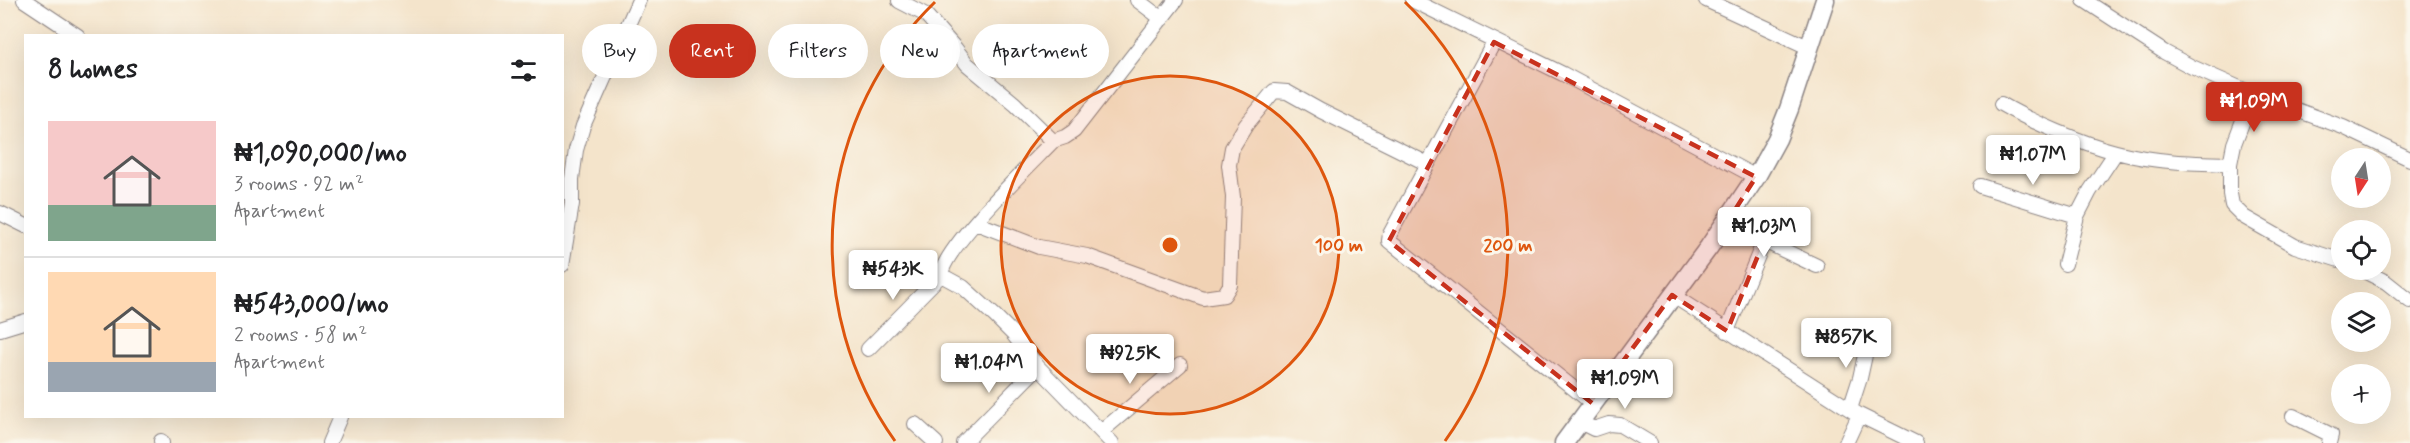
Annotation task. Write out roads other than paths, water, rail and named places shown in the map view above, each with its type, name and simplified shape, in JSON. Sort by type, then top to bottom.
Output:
[{"type":"main road","points":[[1564,443],[1731,216],[1756,177],[1777,138],[1825,0]]},
{"type":"street","points":[[24,0],[75,34]]},
{"type":"street","points":[[564,253],[572,204],[572,179],[576,150],[583,126],[639,0]]},
{"type":"street","points":[[898,0],[926,15],[967,64],[1009,98],[1053,141]]},
{"type":"street","points":[[1137,0],[1162,19]]},
{"type":"street","points":[[868,349],[941,275],[948,257],[992,203],[1053,141],[1074,131],[1176,0]]},
{"type":"street","points":[[1412,0],[1563,74],[1756,177]]},
{"type":"street","points":[[1706,0],[1810,48]]},
{"type":"street","points":[[2084,0],[2164,52],[2192,67],[2253,94],[2343,126],[2410,159]]},
{"type":"street","points":[[1494,42],[1390,234],[1389,241],[1592,403]]},
{"type":"street","points":[[976,223],[1040,248],[1087,256],[1203,298],[1215,298],[1224,295],[1230,285],[1233,197],[1229,165],[1232,148],[1246,125],[1274,92],[1279,90],[1287,92],[1428,164]]},
{"type":"street","points":[[2253,94],[2234,144],[2230,164],[2232,205],[2244,217],[2295,246],[2331,257]]},
{"type":"street","points":[[2001,104],[2042,124],[2115,152],[2179,163],[2230,164]]},
{"type":"street","points":[[2064,264],[2077,216],[2115,152]]},
{"type":"street","points":[[1980,186],[2077,216]]},
{"type":"street","points":[[0,213],[24,225]]},
{"type":"street","points":[[1731,216],[1764,241],[1817,266]]},
{"type":"street","points":[[1727,331],[1764,241]]},
{"type":"street","points":[[941,275],[963,287],[995,316],[1013,334],[1038,368],[1073,405],[1102,430],[1112,443]]},
{"type":"street","points":[[2382,280],[2410,301]]},
{"type":"street","points":[[1672,295],[1855,412],[1916,443]]},
{"type":"street","points":[[0,328],[24,322]]},
{"type":"street","points":[[1846,443],[1855,412],[1869,337]]},
{"type":"street","points":[[1102,430],[1180,364]]},
{"type":"street","points":[[963,443],[1038,368]]},
{"type":"street","points":[[2293,416],[2331,435],[2329,443]]},
{"type":"street","points":[[329,443],[340,418]]},
{"type":"street","points":[[1578,421],[1594,429],[1609,424],[1620,425],[1650,443]]},
{"type":"street","points":[[915,424],[936,443]]}]
